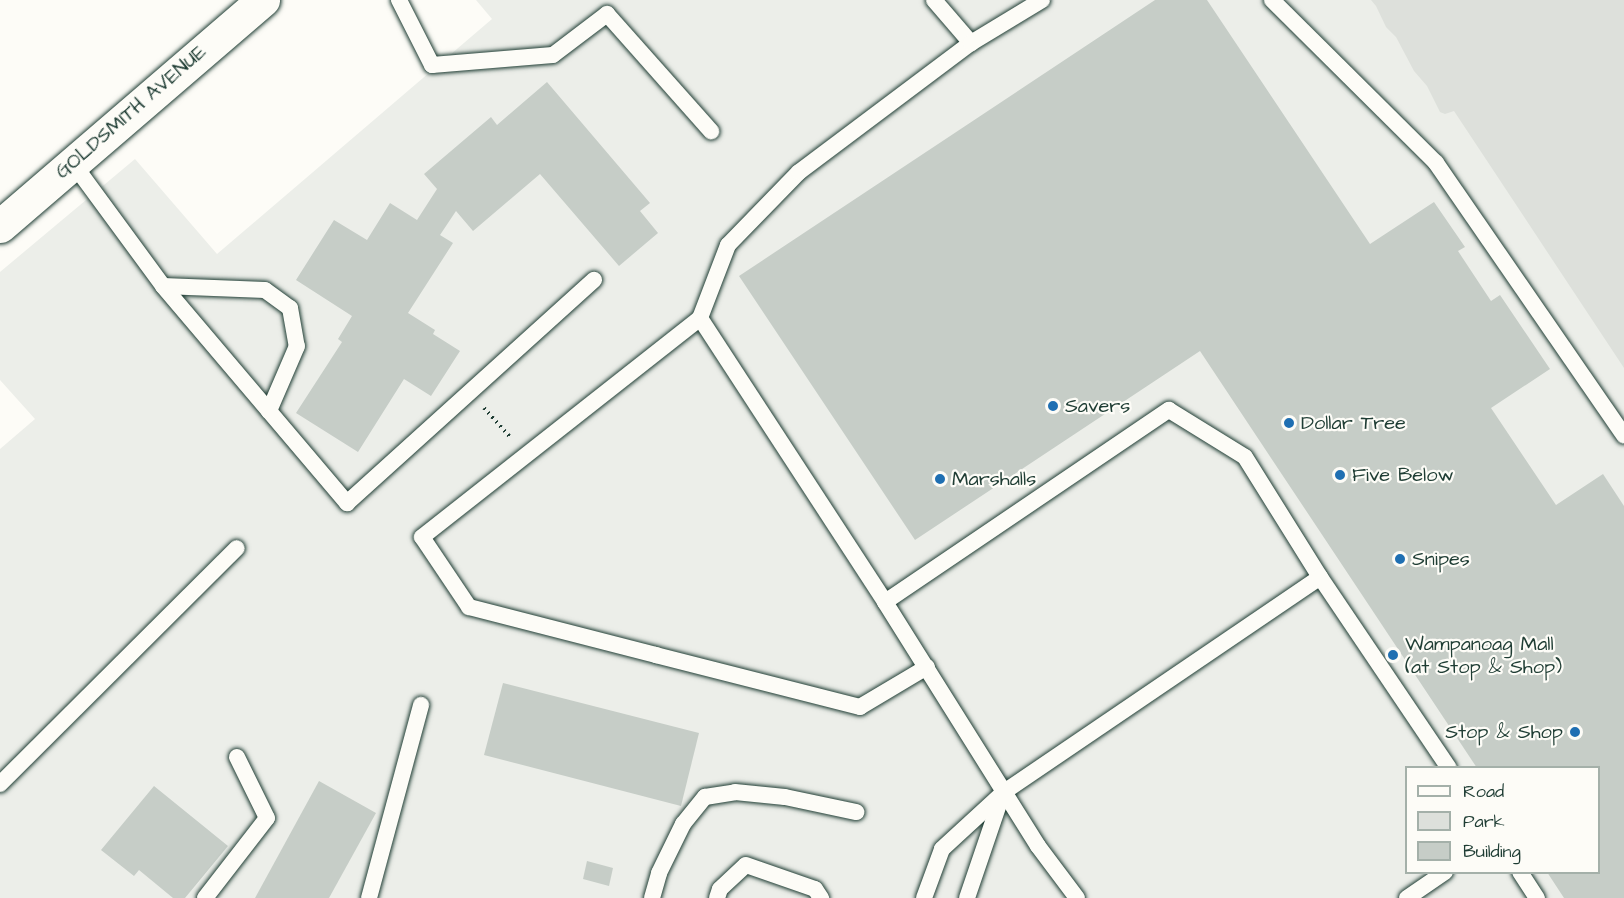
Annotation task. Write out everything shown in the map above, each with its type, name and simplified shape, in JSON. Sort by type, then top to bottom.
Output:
[{"type":"street","name":"GOLDSMITH AVENUE","points":[[0,226],[263,0]]},
{"type":"lane","points":[[399,0],[432,65],[554,55],[607,14],[711,131]]},
{"type":"lane","points":[[934,0],[971,43]]},
{"type":"lane","points":[[927,667],[860,708],[469,607],[422,537],[700,318],[728,245],[791,180],[971,43],[1042,0]]},
{"type":"lane","points":[[1272,0],[1436,162],[1624,436]]},
{"type":"lane","points":[[72,162],[163,286],[347,503],[594,280]]},
{"type":"lane","points":[[163,286],[265,290],[290,308],[297,346],[269,411]]},
{"type":"lane","points":[[700,318],[927,667],[1038,846],[1073,896]]},
{"type":"lane","points":[[885,602],[1169,411],[1245,457],[1320,577],[1448,766]]},
{"type":"lane","points":[[0,784],[237,548]]},
{"type":"lane","points":[[924,898],[942,849],[1004,792],[1320,577]]},
{"type":"lane","points":[[369,898],[421,705]]},
{"type":"lane","points":[[205,898],[267,818],[237,757]]},
{"type":"lane","points":[[652,898],[659,873],[683,824],[705,797],[735,792],[775,796],[856,812]]},
{"type":"lane","points":[[967,898],[1004,792]]},
{"type":"lane","points":[[717,898],[720,889],[746,865],[815,888],[821,898]]},
{"type":"lane","points":[[1407,898],[1443,874]]},
{"type":"lane","points":[[1521,874],[1537,898]]},
{"type":"path","points":[[469,392],[526,455]]},
{"type":"shaded area","points":[[476,0],[1394,0],[1624,328],[1624,898],[0,898],[0,449],[35,419],[0,380],[0,272],[135,159],[217,254],[492,19]]},
{"type":"green space","points":[[1371,0],[1624,0],[1624,368],[1454,111],[1445,114],[1440,112],[1427,86],[1414,71],[1396,37],[1386,27]]},
{"type":"building","points":[[1155,0],[1207,0],[1370,244],[1434,202],[1465,247],[1458,251],[1491,301],[1500,295],[1550,369],[1491,408],[1556,505],[1603,474],[1624,506],[1624,898],[1564,898],[1548,874],[1600,874],[1600,766],[1476,766],[1200,351],[915,540],[739,276]]},
{"type":"building","points":[[547,82],[650,203],[640,211],[658,233],[619,266],[540,174],[473,231],[456,211],[440,235],[453,243],[408,313],[435,330],[433,334],[460,351],[431,396],[404,379],[358,452],[296,413],[342,342],[338,339],[352,316],[296,280],[334,220],[367,240],[390,203],[417,220],[437,189],[424,174],[491,117],[497,125]]},
{"type":"building","points":[[503,683],[699,733],[681,806],[484,755]]},
{"type":"building","points":[[319,781],[376,813],[329,898],[255,898]]},
{"type":"building","points":[[154,786],[228,846],[185,898],[173,898],[139,870],[134,876],[101,850]]},
{"type":"building","points":[[587,861],[613,868],[609,886],[583,879]]},
{"type":"place","name":"Savers","points":[[1053,406]]},
{"type":"place","name":"Dollar Tree","points":[[1289,423]]},
{"type":"place","name":"Five Below","points":[[1340,475]]},
{"type":"place","name":"Marshalls","points":[[940,479]]},
{"type":"place","name":"Snipes","points":[[1400,559]]},
{"type":"place","name":"Wampanoag Mall (at Stop & Shop)","points":[[1393,655]]},
{"type":"place","name":"Stop & Shop","points":[[1575,732]]}]
